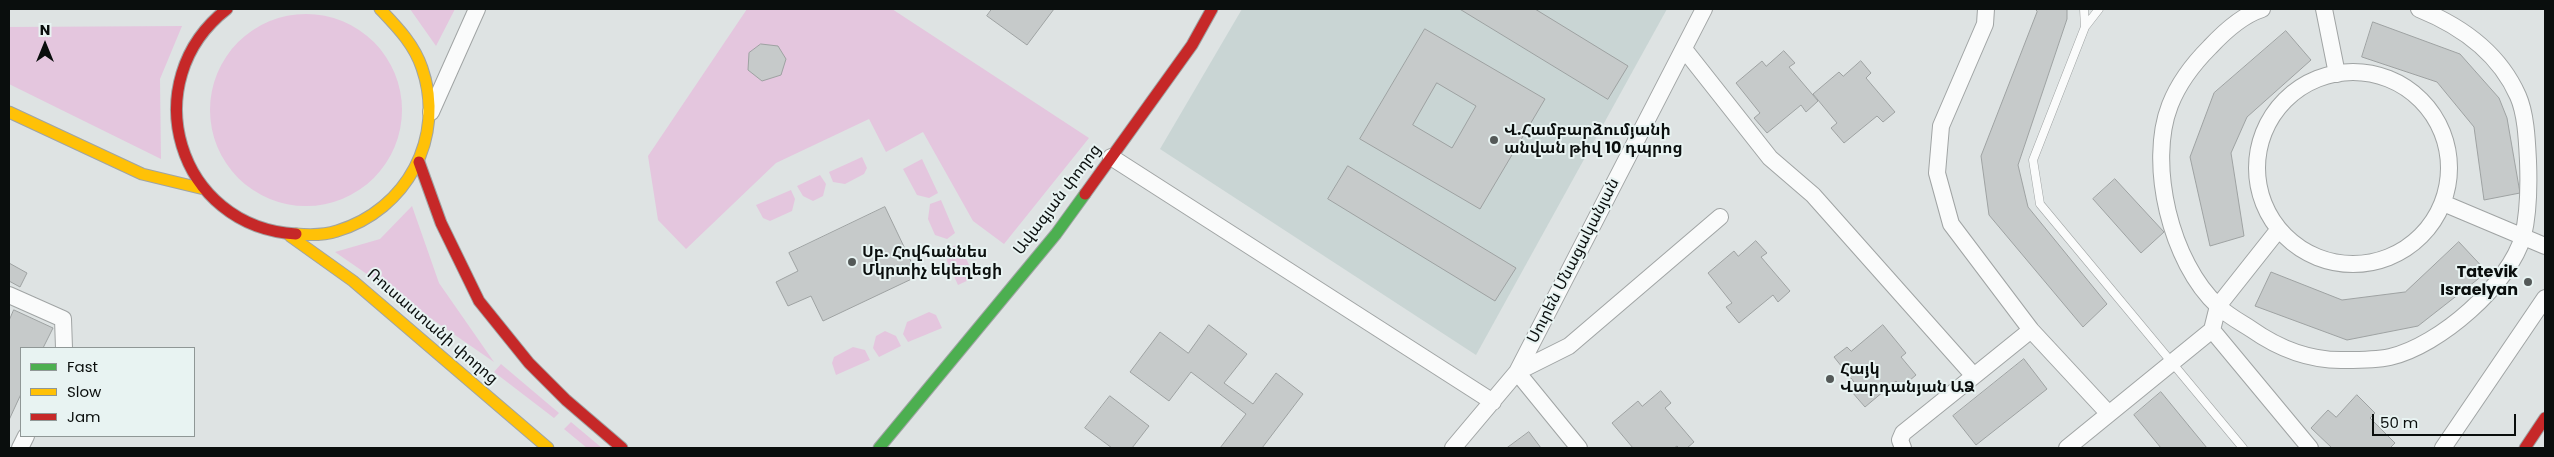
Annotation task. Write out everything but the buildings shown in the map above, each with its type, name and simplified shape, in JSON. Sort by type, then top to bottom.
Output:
[{"type":"main road","points":[[227,9],[217,15],[193,45],[179,80],[176,119],[184,156],[204,189],[231,214],[265,230],[290,236],[338,232],[371,217],[399,193],[419,162],[428,137],[431,112],[427,80],[416,49],[397,23],[380,9]]},
{"type":"main road","name":"Ավագյան փողոց","points":[[879,448],[1056,234],[1192,44],[1212,9]]},
{"type":"main road","points":[[9,112],[142,174],[204,189]]},
{"type":"main road","points":[[419,162],[441,223],[479,301],[529,363],[566,400],[622,448]]},
{"type":"main road","name":"Ռուսաստանի փողոց","points":[[290,236],[352,281],[548,448]]},
{"type":"main road","points":[[2525,448],[2545,418]]},
{"type":"street","points":[[431,112],[477,9]]},
{"type":"street","name":"Սուրեն Մնացականյան","points":[[1453,448],[1517,372],[1704,9]]},
{"type":"street","points":[[1986,9],[1985,24],[1941,126],[1937,173],[1951,224],[2031,330],[2109,414]]},
{"type":"street","points":[[2324,9],[2336,74]]},
{"type":"street","points":[[2255,10],[2218,38],[2189,68],[2170,106],[2162,144],[2163,184],[2170,218],[2180,251],[2197,282],[2218,306],[2260,336],[2295,354],[2342,360],[2391,357],[2434,339],[2468,312],[2501,280],[2523,237],[2530,190],[2527,144],[2518,97],[2500,65],[2475,40],[2440,18],[2418,9]]},
{"type":"street","points":[[1684,49],[1770,158],[1813,195],[1974,376]]},
{"type":"street","points":[[2336,74],[2370,74],[2396,81],[2427,105],[2440,123],[2447,142],[2449,183],[2443,203],[2428,229],[2409,246],[2388,257],[2358,263],[2331,263],[2310,255],[2294,244],[2279,229],[2263,204],[2257,184],[2257,148],[2262,129],[2272,112],[2287,95],[2307,83],[2336,74]]},
{"type":"street","points":[[1111,157],[1493,402]]},
{"type":"street","points":[[2443,203],[2545,246]]},
{"type":"street","points":[[1579,448],[1517,372],[1569,346],[1720,217]]},
{"type":"street","points":[[2067,448],[2212,330],[2218,306],[2279,229]]},
{"type":"street","points":[[9,295],[63,319],[64,347]]},
{"type":"street","points":[[2444,448],[2545,298]]},
{"type":"street","points":[[1903,448],[1900,440],[1903,433],[2031,330]]},
{"type":"street","points":[[2212,330],[2310,448]]},
{"type":"lane","points":[[2084,9],[2085,27]]},
{"type":"lane","points":[[2099,9],[2085,27],[2033,160],[2040,204],[2171,364],[2243,448]]},
{"type":"shaded area","points":[[410,9],[455,9],[436,46]]},
{"type":"shaded area","points":[[747,9],[892,9],[1089,138],[1004,244],[973,221],[923,132],[886,152],[869,119],[776,163],[686,249],[658,220],[648,156]]},
{"type":"shaded area","points":[[1242,9],[1667,9],[1476,355],[1160,149]]},
{"type":"shaded area","points":[[306,14],[325,16],[343,22],[374,42],[394,73],[400,91],[402,110],[400,129],[394,147],[374,178],[343,198],[325,204],[306,206],[287,204],[269,198],[238,178],[218,147],[212,129],[210,110],[212,91],[218,73],[238,42],[269,22],[287,16]]},
{"type":"shaded area","points":[[182,26],[160,79],[161,159],[9,84],[9,27]]},
{"type":"shaded area","points":[[862,157],[867,168],[864,174],[845,184],[833,182],[829,172]]},
{"type":"shaded area","points":[[922,159],[938,193],[929,198],[917,195],[903,169]]},
{"type":"shaded area","points":[[820,175],[826,184],[823,196],[813,201],[803,196],[797,186]]},
{"type":"shaded area","points":[[791,190],[795,199],[792,211],[770,221],[763,218],[756,205]]},
{"type":"shaded area","points":[[941,200],[955,233],[947,239],[935,235],[928,219],[930,204]]},
{"type":"shaded area","points":[[412,206],[439,283],[494,362],[335,252],[380,239]]},
{"type":"shaded area","points":[[959,244],[975,277],[958,285],[947,261],[949,248]]},
{"type":"shaded area","points":[[929,312],[936,315],[942,328],[908,342],[903,334],[907,322]]},
{"type":"shaded area","points":[[885,331],[896,336],[901,346],[879,357],[873,348],[876,336]]},
{"type":"shaded area","points":[[853,347],[865,350],[870,360],[836,375],[832,363],[834,357]]},
{"type":"shaded area","points":[[501,364],[559,413],[554,418],[494,372]]},
{"type":"shaded area","points":[[571,422],[602,448],[587,448],[564,429]]},
{"type":"traffic: fast","points":[[879,448],[1056,234],[1085,194]]},
{"type":"traffic: slow","points":[[296,234],[327,233],[362,221],[383,206],[401,188],[415,168],[424,144],[429,120],[428,94],[422,68],[410,44],[380,9]]},
{"type":"traffic: slow","points":[[9,112],[142,174],[204,189]]},
{"type":"traffic: slow","points":[[290,236],[353,281],[548,448]]},
{"type":"traffic: jam","points":[[227,9],[198,39],[182,74],[177,110],[182,146],[197,179],[222,206],[255,225],[296,234]]},
{"type":"traffic: jam","points":[[1085,194],[1192,45],[1212,9]]},
{"type":"traffic: jam","points":[[419,162],[441,223],[479,301],[529,363],[566,400],[622,448]]},
{"type":"traffic: jam","points":[[2525,448],[2545,418]]},
{"type":"place","name":"Վ.Համբարձումյանի անվան թիվ 10 դպրոց","points":[[1494,140]]},
{"type":"place","name":"Սբ. Հովհաննես Մկրտիչ եկեղեցի","points":[[852,262]]},
{"type":"place","name":"Tatevik Israelyan","points":[[2528,282]]},
{"type":"place","name":"Հայկ Վարդանյան ԱՁ","points":[[1830,379]]}]
